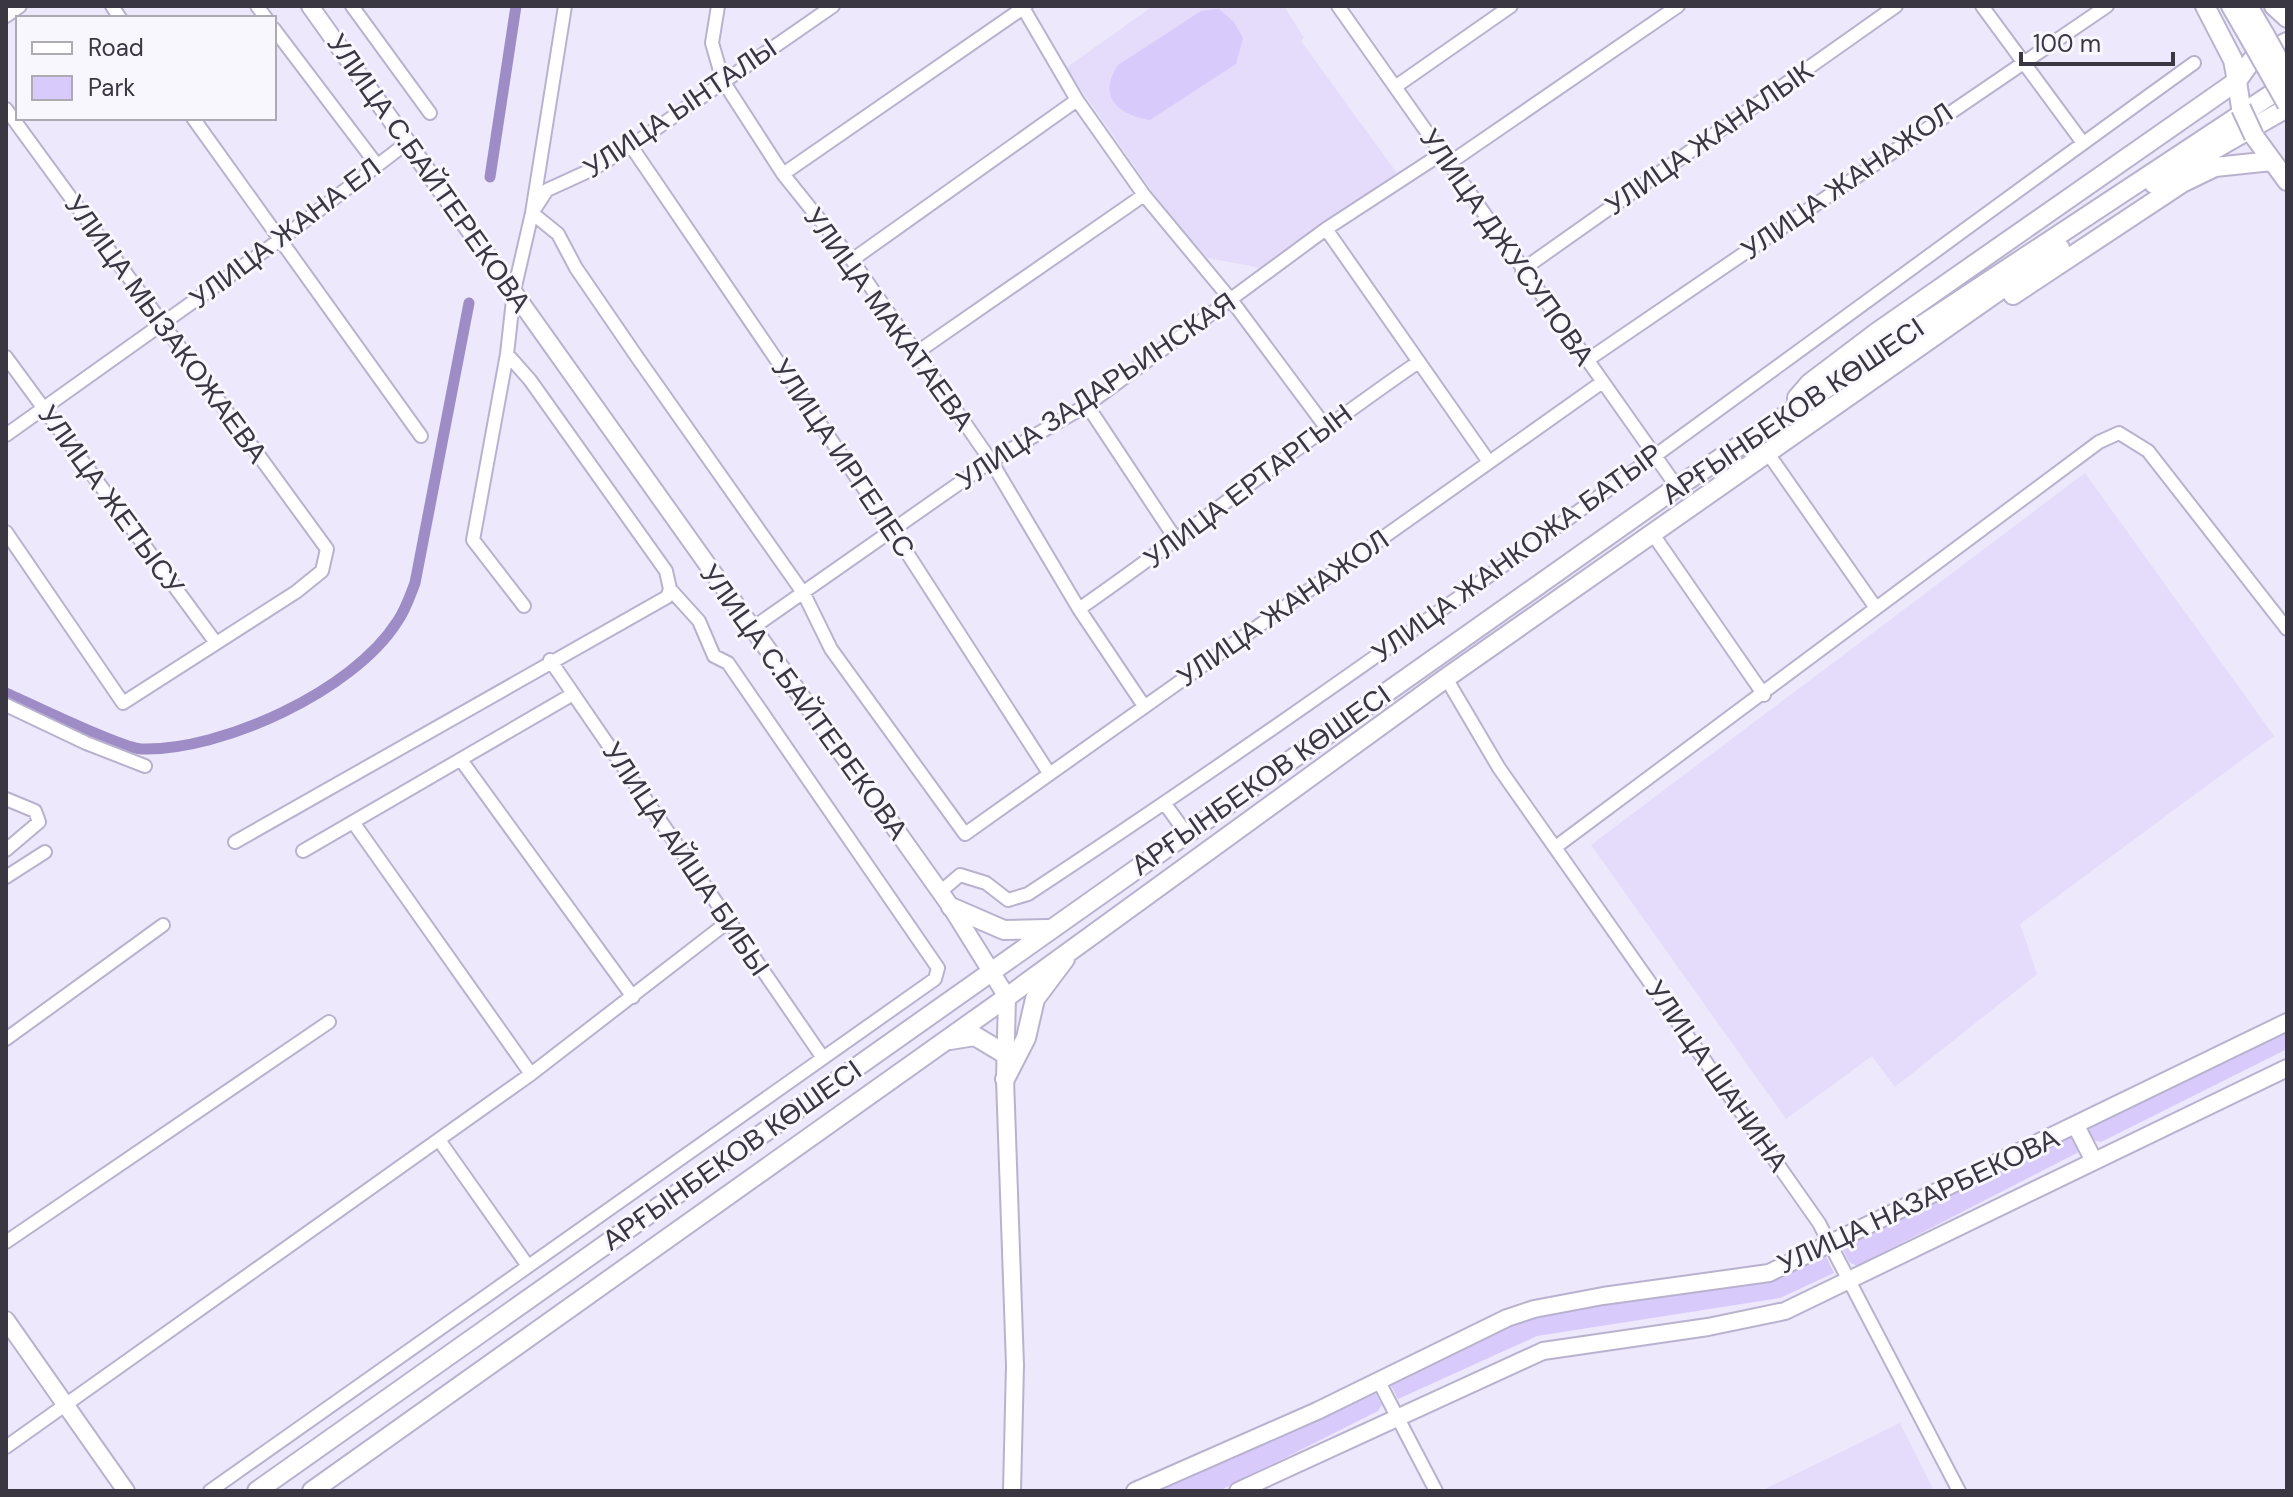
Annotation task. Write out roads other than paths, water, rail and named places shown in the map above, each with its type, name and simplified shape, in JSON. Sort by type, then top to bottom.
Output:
[{"type":"main road","points":[[2205,6],[2233,60],[2241,108],[2254,136],[2287,181]]},
{"type":"main road","points":[[2231,6],[2287,75]]},
{"type":"main road","points":[[2248,6],[2287,106]]},
{"type":"main road","points":[[2274,6],[2287,18]]},
{"type":"main road","points":[[1776,420],[1810,383],[1876,333],[2237,81],[2252,60],[2287,42]]},
{"type":"main road","points":[[1776,420],[2287,84]]},
{"type":"main road","name":"АРҒЫНБЕКОВ КӨШЕСІ","points":[[312,1491],[1007,997],[1446,678],[1791,435],[2130,199],[2287,106]]},
{"type":"main road","points":[[1791,435],[1874,390],[2182,183],[2215,167],[2272,161]]},
{"type":"main road","name":"АРҒЫНБЕКОВ КӨШЕСІ","points":[[257,1491],[1049,929],[1776,420]]},
{"type":"main road","points":[[951,907],[1004,930],[1027,932],[1049,929]]},
{"type":"main road","points":[[1005,1079],[1026,1038],[1035,999],[1054,978],[1067,953]]},
{"type":"main road","points":[[944,1042],[975,1036],[1005,1054]]},
{"type":"street","points":[[6,16],[20,6]]},
{"type":"street","name":"УЛИЦА С.БАЙТЕРЕКОВА","points":[[310,6],[951,907],[1007,997]]},
{"type":"street","points":[[352,6],[430,113]]},
{"type":"street","points":[[524,606],[473,540],[507,354],[514,291],[532,213],[565,6]]},
{"type":"street","name":"УЛИЦА МАКАТАЕВА","points":[[718,6],[712,43],[723,81],[783,174],[852,260],[991,461],[1079,609],[1144,706]]},
{"type":"street","name":"УЛИЦА ЫНТАЛЫ","points":[[532,213],[547,190],[593,169],[631,146],[833,6]]},
{"type":"street","points":[[783,174],[1024,6],[1077,100],[1144,195],[1232,301],[1325,426]]},
{"type":"street","points":[[1395,87],[1511,6]]},
{"type":"street","name":"УЛИЦА ЗАДАРЬИНСКАЯ","points":[[751,629],[991,461],[1087,405],[1326,229],[1445,159],[1678,6]]},
{"type":"street","name":"УЛИЦА ЖАНАЛЫК","points":[[1522,270],[1896,6]]},
{"type":"street","points":[[1982,6],[2083,143]]},
{"type":"street","name":"УЛИЦА ЖАНАЖОЛ","points":[[1589,359],[2107,6]]},
{"type":"street","name":"УЛИЦА ДЖУСУПОВА","points":[[1341,7],[1522,270],[1589,359],[1601,383],[1656,454],[1677,487]]},
{"type":"street","points":[[276,32],[377,165]]},
{"type":"street","name":"УЛИЦА ЖАНКОЖА БАТЫР","points":[[940,892],[960,875],[986,883],[1008,900],[1028,894],[1165,804],[1656,454],[2194,63]]},
{"type":"street","points":[[852,260],[1077,100]]},
{"type":"street","name":"УЛИЦА МЫЗАКОЖАЕВА","points":[[6,109],[327,549],[322,571],[216,643]]},
{"type":"street","points":[[194,120],[421,436]]},
{"type":"street","name":"УЛИЦА ЖАНА ЕЛ","points":[[6,435],[281,239],[408,142]]},
{"type":"street","name":"УЛИЦА ИРГЕЛЕС","points":[[631,146],[893,531],[1049,773]]},
{"type":"street","points":[[916,353],[1144,195]]},
{"type":"street","points":[[532,213],[558,234],[576,268],[804,594]]},
{"type":"street","points":[[1326,229],[1489,462]]},
{"type":"street","points":[[210,1491],[935,979],[938,968],[728,663],[714,656],[699,621],[670,589],[666,571],[530,380],[507,354]]},
{"type":"street","name":"УЛИЦА ЖЕТЫСУ","points":[[6,357],[216,643]]},
{"type":"street","name":"УЛИЦА ЕРТАРГЫН","points":[[1079,609],[1177,541],[1325,426],[1417,363]]},
{"type":"street","name":"УЛИЦА ЖАНАЖОЛ","points":[[804,594],[831,649],[965,834],[1601,383]]},
{"type":"street","points":[[1087,405],[1177,541]]},
{"type":"street","points":[[1557,846],[1764,695],[2099,442],[2119,433],[2148,451],[2287,629]]},
{"type":"street","points":[[1767,452],[1876,608]]},
{"type":"street","points":[[6,532],[123,703],[216,643]]},
{"type":"street","points":[[1652,533],[1764,695]]},
{"type":"street","points":[[235,842],[550,660],[656,606],[670,589]]},
{"type":"street","name":"УЛИЦА АЙША БИБЫ","points":[[550,660],[823,1058]]},
{"type":"street","name":"УЛИЦА ШАНИНА","points":[[1446,678],[1499,768],[1557,846],[1819,1223],[1959,1491]]},
{"type":"street","points":[[303,851],[573,694]]},
{"type":"street","points":[[6,705],[86,743],[145,766]]},
{"type":"street","points":[[461,760],[633,997]]},
{"type":"street","points":[[6,799],[35,811],[37,826],[6,850]]},
{"type":"street","points":[[1165,804],[1186,833]]},
{"type":"street","points":[[353,822],[531,1074]]},
{"type":"street","points":[[6,877],[45,852]]},
{"type":"street","points":[[6,1447],[531,1074],[729,921]]},
{"type":"street","points":[[6,1039],[163,925]]},
{"type":"street","points":[[1007,997],[1005,1079],[1014,1335],[1012,1491]]},
{"type":"street","points":[[6,1242],[329,1022]]},
{"type":"street","name":"УЛИЦА НАЗАРБЕКОВА","points":[[1135,1491],[1507,1318],[1534,1309],[1769,1273],[2287,1022]]},
{"type":"street","name":"УЛИЦА НАЗАРБЕКОВА","points":[[1238,1491],[1543,1351],[1708,1327],[1785,1311],[2287,1068]]},
{"type":"street","points":[[2076,1126],[2094,1161]]},
{"type":"street","points":[[439,1140],[528,1266]]},
{"type":"street","points":[[486,1296],[501,1318]]},
{"type":"street","points":[[6,1320],[126,1491]]},
{"type":"street","points":[[1378,1380],[1436,1491]]},
{"type":"waterway","points":[[490,177],[516,6]]},
{"type":"waterway","points":[[6,693],[131,747],[174,747],[246,728],[318,693],[350,671],[377,647],[397,622],[415,583],[469,303]]}]
